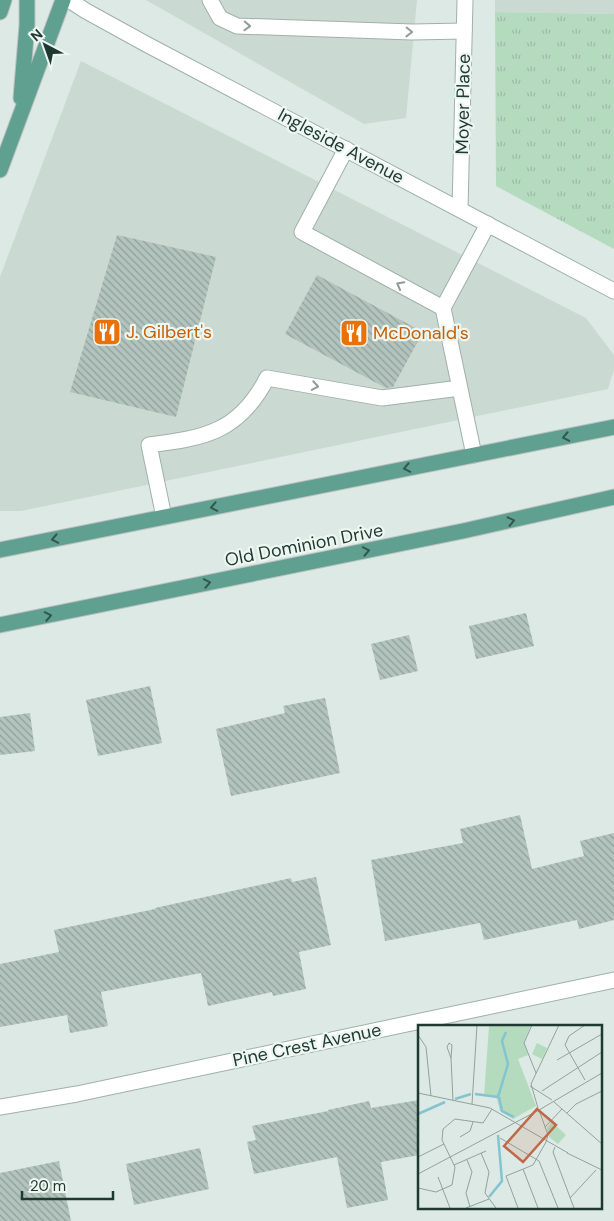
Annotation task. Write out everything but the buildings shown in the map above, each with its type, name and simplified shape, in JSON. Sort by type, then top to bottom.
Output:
[{"type":"main road","points":[[0,12],[4,0]]},
{"type":"main road","points":[[19,119],[27,25],[27,0]]},
{"type":"main road","points":[[0,170],[63,0]]},
{"type":"main road","points":[[0,550],[614,427]]},
{"type":"main road","name":"Old Dominion Drive","points":[[0,625],[463,532],[614,497]]},
{"type":"street","name":"Ingleside Avenue","points":[[69,0],[146,44],[614,291]]},
{"type":"street","points":[[210,0],[220,18],[237,26],[412,32],[464,31]]},
{"type":"street","name":"Moyer Place","points":[[460,209],[465,0]]},
{"type":"street","points":[[346,149],[302,232],[444,308]]},
{"type":"street","points":[[474,455],[444,308],[488,224]]},
{"type":"street","points":[[164,517],[149,445],[186,440],[214,432],[228,425],[247,408],[267,378],[382,398],[460,388]]},
{"type":"street","name":"Pine Crest Avenue","points":[[0,1107],[86,1092],[614,980]]},
{"type":"shaded area","points":[[146,0],[417,0],[406,118],[364,124]]},
{"type":"shaded area","points":[[495,0],[614,0],[614,14],[495,12]]},
{"type":"shaded area","points":[[81,61],[586,318],[614,355],[614,370],[608,389],[21,511],[0,511],[0,277]]},
{"type":"green space","points":[[495,12],[614,14],[614,249],[496,186]]},
{"type":"place","name":"J. Gilbert's","points":[[107,332]]},
{"type":"place","name":"McDonald's","points":[[354,333]]}]
